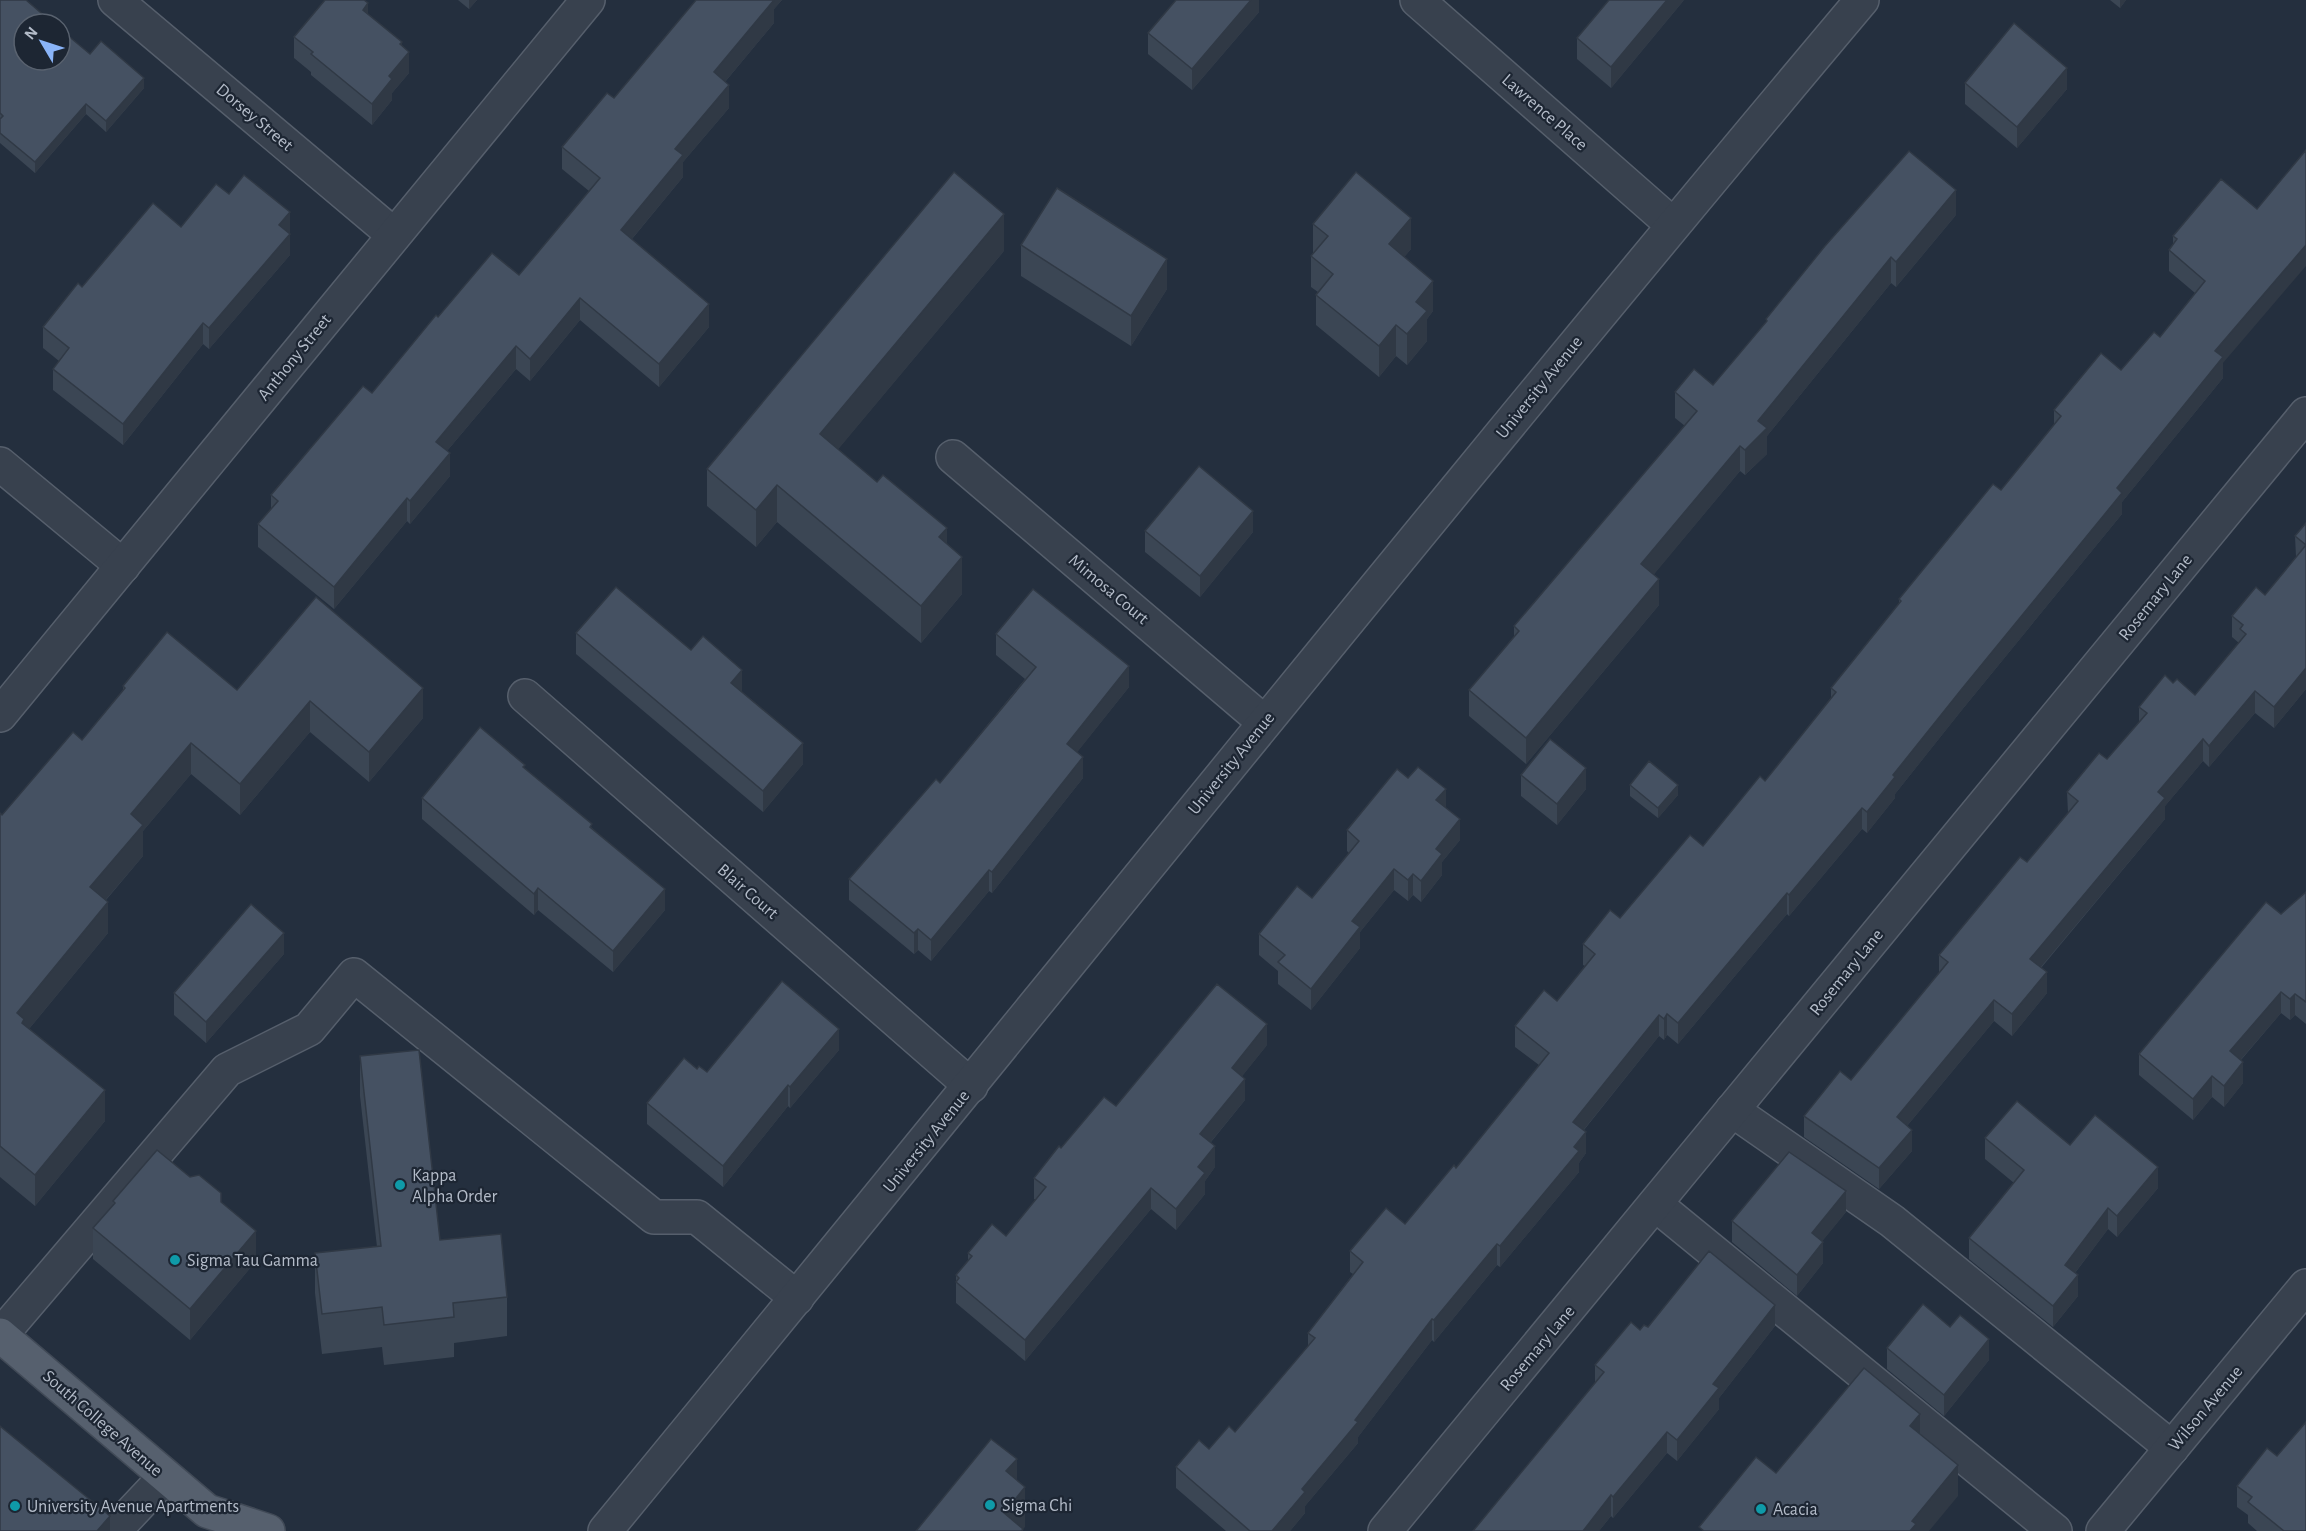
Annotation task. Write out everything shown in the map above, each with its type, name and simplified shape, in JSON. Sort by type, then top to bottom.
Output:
[{"type":"main road","name":"South College Avenue","points":[[0,1336],[165,1477],[211,1521],[268,1531]]},
{"type":"street","name":"Dorsey Street","points":[[115,0],[394,235]]},
{"type":"street","name":"Anthony Street","points":[[0,715],[588,0]]},
{"type":"street","name":"Lawrence Place","points":[[1417,0],[1673,225]]},
{"type":"street","name":"University Avenue","points":[[605,1531],[971,1086],[1264,722],[1673,225],[1862,0]]},
{"type":"street","name":"Rosemary Lane","points":[[1385,1531],[2306,414]]},
{"type":"street","name":"Mimosa Court","points":[[953,457],[1264,722]]},
{"type":"street","points":[[0,464],[123,566]]},
{"type":"street","name":"Blair Court","points":[[525,696],[971,1086]]},
{"type":"street","points":[[0,1336],[226,1070],[309,1029],[354,975],[654,1217],[697,1217],[798,1298]]},
{"type":"street","points":[[1732,1110],[1892,1221],[2172,1448]]},
{"type":"street","points":[[1655,1204],[2055,1531]]},
{"type":"street","name":"Wilson Avenue","points":[[2103,1531],[2306,1286]]},
{"type":"street","points":[[114,1531],[165,1477]]},
{"type":"building","points":[[0,0],[26,0],[40,12],[12,12],[12,72],[72,72],[72,39],[90,54],[101,41],[144,78],[106,121],[86,104],[35,162],[0,133],[0,119],[3,116],[0,113]]},
{"type":"building","points":[[325,0],[364,0],[368,3],[363,10],[402,42],[400,44],[409,52],[389,76],[392,79],[372,104],[311,54],[313,52],[294,37]]},
{"type":"building","points":[[696,0],[774,0],[714,72],[729,85],[675,149],[683,155],[621,230],[709,304],[659,364],[580,298],[530,359],[516,346],[436,442],[450,453],[410,501],[407,498],[334,587],[258,524],[278,501],[271,495],[363,386],[372,393],[436,315],[438,317],[492,253],[519,275],[600,178],[562,147],[607,93],[614,98]]},
{"type":"building","points":[[1176,0],[1251,0],[1192,69],[1148,33]]},
{"type":"building","points":[[1609,0],[1667,0],[1611,67],[1577,38]]},
{"type":"building","points":[[2014,23],[2067,68],[2017,127],[1965,83]]},
{"type":"building","points":[[2306,150],[2306,245],[2215,351],[2223,357],[2117,488],[2122,493],[1893,775],[1895,777],[1867,812],[1862,808],[1678,1023],[1667,1014],[1664,1019],[1659,1015],[1573,1122],[1586,1132],[1574,1147],[1579,1151],[1500,1246],[1497,1244],[1434,1320],[1432,1319],[1355,1420],[1358,1422],[1302,1489],[1305,1492],[1272,1531],[1250,1531],[1176,1467],[1199,1440],[1209,1449],[1229,1426],[1235,1432],[1315,1338],[1308,1333],[1363,1262],[1350,1251],[1386,1208],[1405,1224],[1454,1165],[1456,1168],[1549,1053],[1515,1026],[1544,990],[1557,1001],[1595,954],[1583,944],[1610,910],[1620,918],[1690,835],[1703,846],[1760,776],[1765,781],[1836,692],[1831,688],[1901,601],[1899,599],[1993,484],[2001,490],[2061,416],[2054,410],[2101,353],[2121,370],[2154,332],[2160,337],[2205,281],[2169,250],[2177,239],[2173,236],[2221,179],[2257,209]]},
{"type":"building","points":[[1909,151],[1956,190],[1896,262],[1891,257],[1758,421],[1767,428],[1745,450],[1740,446],[1641,564],[1659,579],[1526,738],[1469,690],[1519,631],[1514,626],[1697,411],[1675,392],[1694,369],[1713,385],[1767,321],[1766,319],[1825,246]]},
{"type":"building","points":[[954,172],[1004,214],[820,434],[877,482],[883,475],[947,528],[939,537],[962,557],[921,606],[777,485],[756,510],[707,469]]},
{"type":"building","points":[[1356,172],[1411,218],[1389,244],[1433,281],[1416,302],[1427,311],[1407,334],[1396,325],[1379,346],[1316,295],[1333,274],[1311,256],[1328,236],[1313,224]]},
{"type":"building","points":[[244,175],[290,212],[279,225],[290,234],[209,328],[203,323],[123,424],[53,369],[69,348],[43,327],[78,283],[82,287],[153,203],[181,227],[216,184],[229,194]]},
{"type":"building","points":[[1057,188],[1167,259],[1131,316],[1021,245]]},
{"type":"building","points":[[1199,466],[1253,511],[1200,576],[1145,531]]},
{"type":"building","points":[[2306,523],[2306,545],[2295,536]]},
{"type":"building","points":[[2306,545],[2306,668],[2274,707],[2255,691],[2209,746],[2203,739],[2158,792],[2165,798],[2030,959],[2047,972],[2012,1014],[1994,1000],[1897,1117],[1912,1130],[1879,1168],[1804,1116],[1840,1071],[1851,1080],[1948,962],[1939,955],[2020,857],[2027,862],[2078,801],[2067,792],[2099,753],[2107,759],[2147,713],[2139,707],[2165,675],[2173,683],[2177,679],[2195,695],[2246,634],[2240,629],[2243,625],[2232,616],[2256,587],[2265,595]]},
{"type":"building","points":[[616,587],[691,650],[703,636],[742,670],[731,683],[803,743],[763,791],[576,633]]},
{"type":"building","points":[[1033,589],[1129,666],[1067,744],[1083,757],[992,872],[989,870],[931,940],[918,929],[914,933],[849,879],[936,779],[940,783],[1036,667],[996,634]]},
{"type":"building","points":[[316,597],[423,688],[369,752],[310,701],[240,784],[191,743],[131,814],[143,825],[90,887],[108,902],[17,1013],[24,1019],[22,1023],[105,1090],[35,1175],[0,1146],[0,813],[2,815],[73,732],[82,740],[167,632],[237,690]]},
{"type":"building","points":[[480,727],[525,765],[523,767],[592,824],[590,827],[665,889],[613,951],[538,888],[534,894],[422,798]]},
{"type":"building","points":[[1550,739],[1586,768],[1557,804],[1521,775]]},
{"type":"building","points":[[1649,761],[1678,785],[1658,808],[1630,785]]},
{"type":"building","points":[[1418,767],[1446,789],[1436,800],[1460,819],[1436,849],[1442,854],[1421,881],[1413,874],[1408,880],[1394,869],[1352,921],[1360,927],[1311,989],[1278,962],[1285,955],[1259,934],[1297,886],[1312,898],[1359,841],[1347,830],[1397,769],[1408,778]]},
{"type":"building","points":[[2306,892],[2306,1002],[2295,994],[2290,999],[2281,992],[2230,1051],[2243,1062],[2224,1086],[2212,1076],[2193,1099],[2139,1054],[2266,902],[2281,914]]},
{"type":"building","points":[[251,904],[284,933],[206,1022],[174,993]]},
{"type":"building","points":[[782,981],[839,1029],[790,1087],[788,1085],[723,1166],[647,1103],[684,1058],[697,1069],[699,1066],[707,1072]]},
{"type":"building","points":[[1217,984],[1267,1024],[1232,1068],[1245,1079],[1200,1134],[1215,1146],[1198,1167],[1205,1173],[1176,1209],[1151,1188],[1025,1340],[956,1282],[959,1278],[956,1275],[972,1256],[968,1253],[992,1224],[1006,1236],[1046,1187],[1034,1178],[1059,1146],[1061,1148],[1104,1097],[1116,1106]]},
{"type":"building","name":"Kappa Alpha Order","points":[[419,1050],[440,1240],[501,1234],[507,1297],[453,1303],[454,1317],[384,1325],[382,1307],[322,1314],[315,1253],[381,1246],[360,1056]]},
{"type":"building","points":[[2017,1101],[2070,1145],[2095,1115],[2158,1167],[2117,1216],[2108,1208],[2065,1265],[2078,1275],[2053,1306],[1969,1238],[2024,1170],[1985,1138]]},
{"type":"building","name":"Sigma Tau Gamma","points":[[157,1150],[190,1177],[199,1175],[221,1193],[221,1202],[256,1231],[190,1309],[93,1228]]},
{"type":"building","points":[[1789,1152],[1846,1191],[1812,1233],[1823,1242],[1797,1275],[1732,1221]]},
{"type":"building","points":[[1709,1251],[1775,1305],[1713,1384],[1719,1388],[1677,1440],[1667,1432],[1613,1497],[1611,1495],[1583,1531],[1473,1531],[1604,1372],[1595,1365],[1631,1322],[1640,1330],[1644,1325],[1648,1327]]},
{"type":"building","points":[[1923,1304],[1950,1327],[1960,1315],[1989,1339],[1944,1395],[1887,1348]]},
{"type":"building","points":[[1864,1368],[1920,1414],[1910,1426],[1958,1465],[1912,1521],[1916,1524],[1910,1531],[1704,1531],[1699,1527],[1756,1457],[1776,1473]]},
{"type":"building","points":[[2306,1422],[2306,1531],[2284,1531],[2248,1502],[2252,1497],[2237,1486],[2267,1448],[2277,1456]]},
{"type":"building","points":[[0,1426],[110,1516],[97,1531],[0,1531]]},
{"type":"building","points":[[991,1439],[1017,1459],[1006,1471],[1025,1487],[1004,1513],[1023,1529],[1021,1531],[916,1531]]},
{"type":"place","name":"Kappa Alpha Order","points":[[400,1185]]},
{"type":"place","name":"Sigma Tau Gamma","points":[[175,1260]]},
{"type":"place","name":"Sigma Chi","points":[[990,1505]]},
{"type":"place","name":"University Avenue Apartments","points":[[15,1506]]},
{"type":"place","name":"Acacia","points":[[1761,1509]]}]
